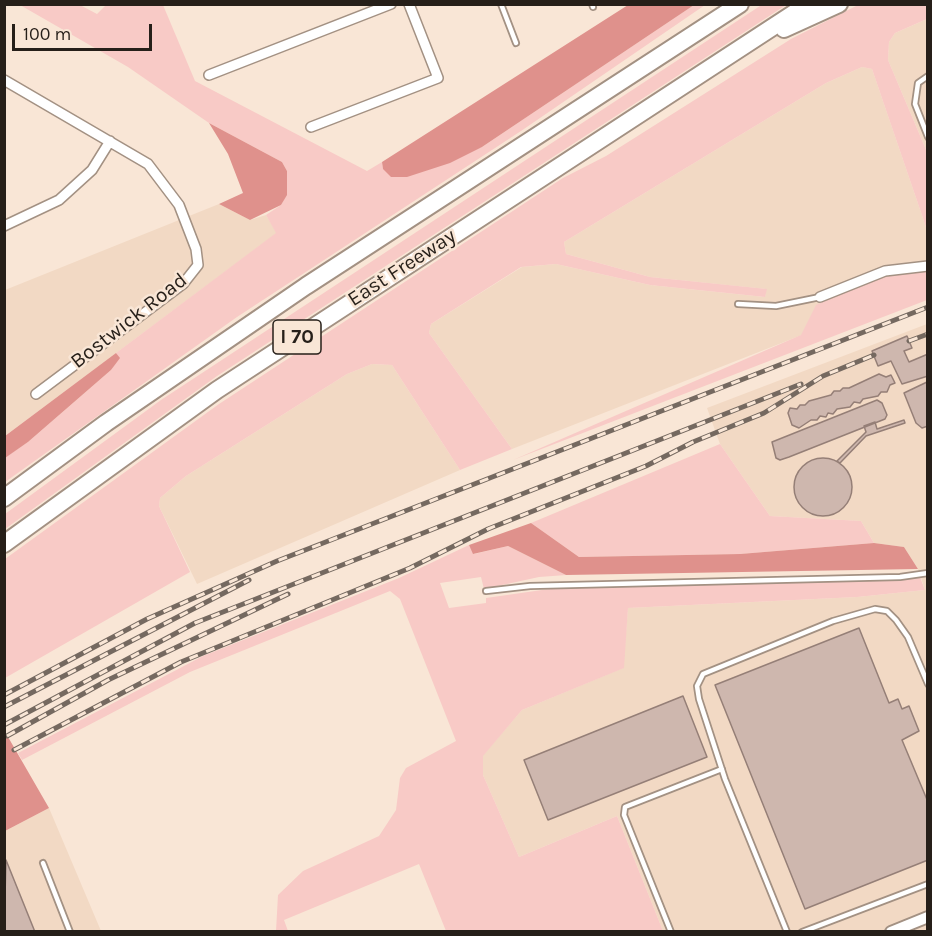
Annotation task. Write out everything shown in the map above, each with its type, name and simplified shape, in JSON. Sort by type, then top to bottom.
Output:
[{"type":"highway","points":[[604,93],[728,4]]},
{"type":"highway","name":"East Freeway","points":[[4,498],[173,376],[740,4]]},
{"type":"highway","name":"East Freeway","points":[[4,544],[217,390],[808,4]]},
{"type":"highway","points":[[752,42],[839,4]]},
{"type":"street","points":[[208,75],[391,4]]},
{"type":"street","points":[[312,127],[438,78],[409,4]]},
{"type":"street","name":"Bostwick Road","points":[[4,80],[148,164],[161,178],[178,205],[196,249],[198,265],[183,284],[36,394]]},
{"type":"street","points":[[4,226],[41,211],[68,193],[92,170],[110,141]]},
{"type":"street","points":[[820,297],[885,271],[927,266]]},
{"type":"street","points":[[891,932],[927,917]]},
{"type":"lane","points":[[501,4],[516,43]]},
{"type":"lane","points":[[927,76],[918,83],[915,104],[927,137]]},
{"type":"lane","points":[[738,304],[776,306],[820,297]]},
{"type":"lane","points":[[486,591],[530,586],[900,577],[927,573]]},
{"type":"lane","points":[[787,932],[722,769],[699,699],[697,686],[703,674],[833,621],[875,609],[887,611],[908,637],[927,684]]},
{"type":"lane","points":[[671,932],[624,815],[626,807],[722,769]]},
{"type":"lane","points":[[43,863],[70,932]]},
{"type":"lane","points":[[802,932],[927,884]]},
{"type":"shaded area","points":[[763,4],[786,5],[217,376],[5,529],[5,514],[161,400]]},
{"type":"shaded area","points":[[20,5],[80,5],[97,14],[106,5],[163,5],[195,81],[367,171],[382,162],[383,169],[482,147],[694,5],[705,5],[521,131],[237,317],[5,482],[4,458],[28,442],[111,370],[119,358],[116,353],[276,233],[266,215],[281,205],[286,195],[287,171],[282,162],[209,123],[128,67]]},
{"type":"shaded area","points":[[628,5],[694,5],[482,147],[450,163],[407,177],[391,177],[383,169],[382,162]]},
{"type":"shaded area","points":[[858,5],[927,5],[927,19],[895,33],[889,42],[888,60],[927,152],[927,230],[872,69],[862,67],[826,83],[564,242],[566,254],[650,277],[767,289],[765,297],[650,285],[556,264],[521,267],[431,324],[429,333],[512,449],[460,470],[392,365],[372,364],[347,374],[186,476],[160,498],[159,506],[190,572],[5,678],[5,559],[219,404],[563,178],[606,156],[791,39]]},
{"type":"shaded area","points":[[927,19],[927,152],[888,60],[889,42],[895,33]]},
{"type":"shaded area","points":[[862,67],[872,69],[927,230],[927,269],[817,305],[802,335],[512,449],[429,333],[431,324],[522,267],[556,264],[650,285],[765,297],[766,289],[650,277],[566,254],[564,242],[826,83]]},
{"type":"shaded area","points":[[209,123],[282,162],[287,171],[287,195],[281,205],[250,220],[219,204],[243,193],[228,154]]},
{"type":"shaded area","points":[[219,204],[250,220],[266,215],[277,233],[5,436],[5,290]]},
{"type":"shaded area","points":[[927,269],[927,300],[513,460],[801,335],[816,305],[874,279]]},
{"type":"shaded area","points":[[927,324],[927,931],[663,931],[617,816],[519,857],[483,775],[482,756],[522,710],[623,668],[628,608],[857,597],[925,590],[918,569],[904,547],[874,543],[861,521],[770,516],[720,444],[707,408]]},
{"type":"shaded area","points":[[116,353],[120,358],[111,370],[28,442],[5,458],[5,436]]},
{"type":"shaded area","points":[[372,364],[392,365],[460,470],[197,584],[159,506],[160,498],[186,476],[347,374]]},
{"type":"shaded area","points":[[720,444],[770,516],[861,521],[874,543],[740,554],[579,557],[531,523]]},
{"type":"shaded area","points":[[531,523],[579,557],[740,554],[874,543],[904,547],[918,569],[566,575],[508,546],[473,554],[469,545]]},
{"type":"shaded area","points":[[469,545],[474,554],[508,546],[566,575],[539,577],[484,589],[481,577],[440,583],[449,608],[486,603],[486,598],[556,588],[920,577],[925,590],[857,597],[628,608],[624,668],[522,710],[483,756],[483,775],[519,857],[617,816],[663,931],[446,931],[419,864],[284,920],[288,931],[276,931],[278,895],[303,871],[379,836],[396,810],[400,778],[406,768],[456,741],[400,599],[390,591],[190,672],[22,760],[18,753],[203,656],[399,578]]},
{"type":"shaded area","points":[[4,730],[49,808],[5,831],[4,831]]},
{"type":"shaded area","points":[[49,808],[101,931],[5,932],[5,831]]},
{"type":"building","points":[[907,336],[912,348],[904,351],[909,362],[928,354],[928,376],[902,384],[891,361],[878,366],[872,351]]},
{"type":"building","points":[[879,374],[886,377],[891,375],[895,383],[890,385],[887,392],[863,399],[860,403],[854,402],[850,407],[837,409],[833,414],[828,413],[826,417],[820,416],[817,420],[811,420],[799,428],[792,425],[788,413],[790,408],[797,409],[809,401],[831,395],[834,391],[849,388]]},
{"type":"building","points":[[927,382],[928,426],[922,428],[916,423],[904,393]]},
{"type":"building","points":[[877,400],[882,403],[887,415],[885,419],[789,457],[780,460],[776,458],[772,442]]},
{"type":"building","points":[[904,420],[905,423],[866,436],[840,463],[837,461],[866,432],[864,426],[875,422],[877,429]]},
{"type":"building","points":[[817,458],[829,458],[844,466],[852,481],[852,493],[844,508],[829,516],[817,516],[802,508],[794,493],[794,481],[802,466]]},
{"type":"building","points":[[859,628],[889,703],[898,699],[902,709],[909,706],[919,731],[902,740],[928,802],[928,860],[805,909],[715,685]]},
{"type":"building","points":[[683,696],[707,757],[548,820],[524,760]]},
{"type":"building","points":[[6,860],[35,932],[4,932]]},
{"type":"railway","points":[[4,695],[147,619],[277,561],[928,307]]},
{"type":"railway","points":[[909,341],[928,334]]},
{"type":"railway","points":[[14,750],[181,662],[410,568],[488,529],[646,466],[693,442],[764,413],[823,376],[874,355]]},
{"type":"railway","points":[[4,725],[195,623],[801,384]]},
{"type":"railway","points":[[4,707],[249,580]]},
{"type":"railway","points":[[7,736],[108,680],[288,594]]}]
